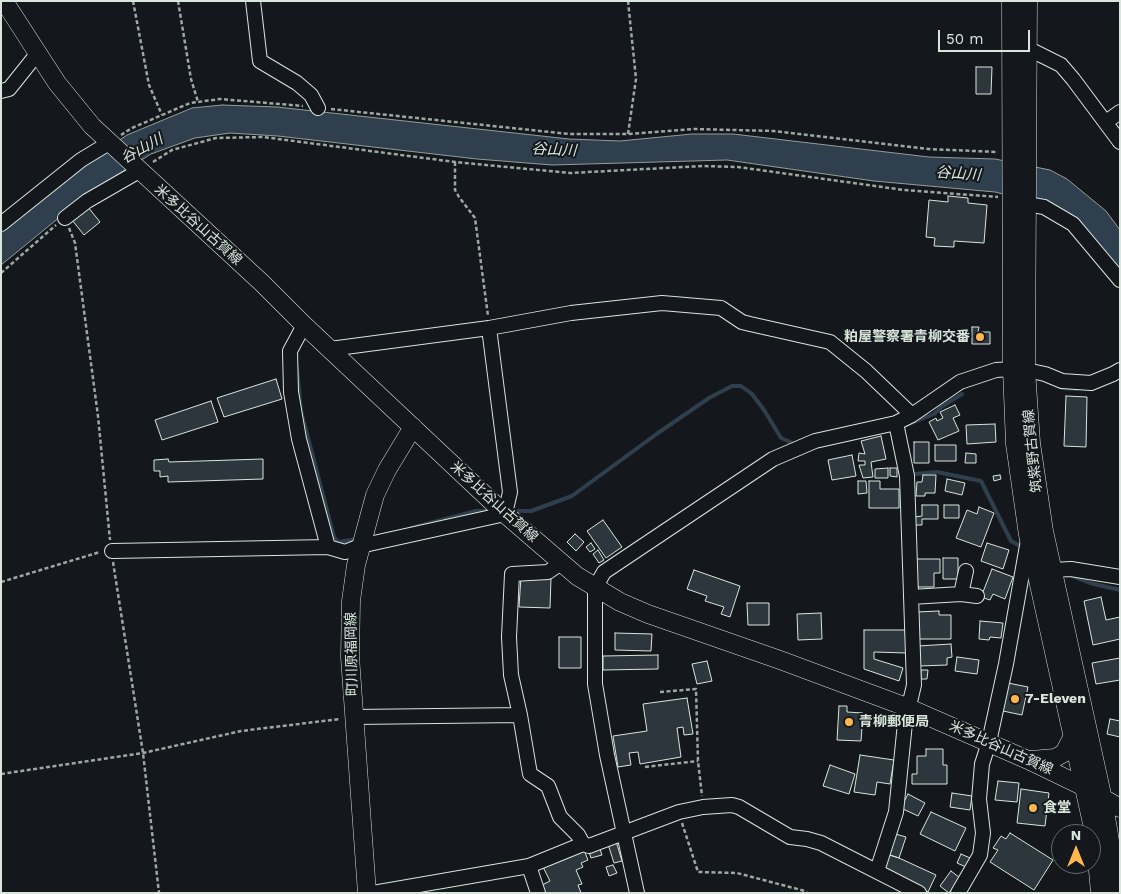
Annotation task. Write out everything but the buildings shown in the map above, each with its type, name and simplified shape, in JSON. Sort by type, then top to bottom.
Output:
[{"type":"main road","name":"米多比谷山古賀線","points":[[4,1],[62,90],[110,144],[262,283],[304,325],[505,514],[561,563],[595,588],[648,614],[909,708],[1028,760],[1084,787],[1120,808]]},
{"type":"main road","name":"筑紫野古賀線","points":[[1011,1],[1019,200],[1019,369],[1015,444],[1028,535],[1095,837],[1100,893]]},
{"type":"main road","name":"筑紫野古賀線","points":[[1016,158],[1027,48],[1028,1]]},
{"type":"main road","name":"筑紫野古賀線","points":[[1019,369],[1044,531],[1103,799],[1116,845],[1117,893]]},
{"type":"main road","name":"町川原福岡線","points":[[367,893],[350,657],[351,601],[360,546],[375,495],[387,470],[413,427]]},
{"type":"main road","points":[[1028,760],[1055,758],[1064,753],[1073,736]]},
{"type":"street","points":[[253,1],[260,61],[297,83],[311,95],[318,108]]},
{"type":"street","points":[[1027,48],[1061,65],[1120,142]]},
{"type":"street","points":[[1,91],[9,89],[37,54]]},
{"type":"street","points":[[1106,122],[1120,112]]},
{"type":"street","points":[[1,224],[80,160],[110,144]]},
{"type":"street","points":[[65,218],[87,201],[139,171]]},
{"type":"street","points":[[1019,200],[1044,206],[1073,224],[1120,280]]},
{"type":"street","points":[[330,349],[489,328],[571,313],[662,303],[721,308],[742,322],[830,342],[866,371],[912,415]]},
{"type":"street","points":[[304,325],[290,351],[291,392],[299,439],[328,547]]},
{"type":"street","points":[[112,551],[328,547],[345,552],[360,546],[505,514],[510,492],[489,328]]},
{"type":"street","points":[[637,893],[607,755],[595,684],[595,588],[604,572],[773,458],[815,442],[896,423],[912,415],[960,382],[996,370],[1019,369],[1045,374],[1062,382],[1091,383],[1120,370]]},
{"type":"street","points":[[877,871],[896,812],[905,723],[914,685],[907,476],[896,423]]},
{"type":"street","points":[[958,893],[980,855],[984,833],[979,799],[982,764],[989,742],[1006,664],[1028,535]]},
{"type":"street","points":[[561,563],[548,572],[512,574],[511,675],[530,774],[548,786],[560,817],[578,835],[583,844]]},
{"type":"street","points":[[1053,570],[1071,569],[1120,578]]},
{"type":"street","points":[[961,594],[966,571]]},
{"type":"street","points":[[911,597],[961,594],[977,596]]},
{"type":"street","points":[[354,717],[520,715]]},
{"type":"street","points":[[373,893],[529,866],[583,844],[589,846],[678,812],[703,807],[732,805],[739,807],[790,837],[821,843],[920,893]]},
{"type":"street","points":[[529,866],[533,873],[538,893]]},
{"type":"path","points":[[133,1],[149,85],[162,115]]},
{"type":"path","points":[[178,1],[191,79],[198,102]]},
{"type":"path","points":[[628,1],[636,79],[628,134]]},
{"type":"path","points":[[110,144],[132,128],[190,102],[220,99],[569,134],[628,134],[694,129],[774,131],[1016,158]]},
{"type":"path","points":[[139,171],[172,150],[216,138],[263,138],[455,162],[570,173],[703,166],[738,167],[904,190],[996,196],[1019,200]]},
{"type":"path","points":[[455,162],[455,190],[476,218],[489,328]]},
{"type":"path","points":[[1,273],[65,218],[74,243],[98,416],[112,551],[143,753],[159,893]]},
{"type":"path","points":[[1,582],[96,552],[112,551]]},
{"type":"path","points":[[660,692],[696,689],[698,761],[703,807]]},
{"type":"path","points":[[1,774],[143,753],[242,731],[354,717]]},
{"type":"path","points":[[645,767],[698,761]]},
{"type":"path","points":[[678,812],[698,872],[737,873],[806,891],[807,893]]},
{"type":"water","name":"谷山川","points":[[222,105],[277,107],[569,139],[620,141],[692,134],[733,134],[929,157],[995,159],[1050,170],[1067,179],[1106,211],[1120,230],[1120,273],[1099,247],[1011,196],[995,192],[874,181],[727,160],[552,165],[477,159],[278,136],[230,133],[195,138],[151,154],[93,190],[1,265],[1,228],[95,157],[127,135],[192,108]]},
{"type":"waterway","points":[[297,368],[301,411],[334,537],[338,542],[358,539]]},
{"type":"waterway","points":[[512,511],[531,511],[572,496],[658,433],[709,398],[732,386],[741,386],[752,394],[781,438],[797,445]]},
{"type":"waterway","points":[[1062,388],[1078,389]]},
{"type":"waterway","points":[[899,428],[934,414],[941,407],[962,394]]},
{"type":"waterway","points":[[915,474],[937,472],[981,481],[1011,541],[1022,547]]},
{"type":"waterway","points":[[411,528],[476,511],[490,511]]},
{"type":"waterway","points":[[1067,574],[1090,583],[1120,590]]},
{"type":"place","name":"粕屋警察署青柳交番","points":[[980,337]]},
{"type":"place","name":"7-Eleven","points":[[1015,699]]},
{"type":"place","name":"青柳郵便局","points":[[849,722]]},
{"type":"place","name":"食堂","points":[[1033,808]]}]
